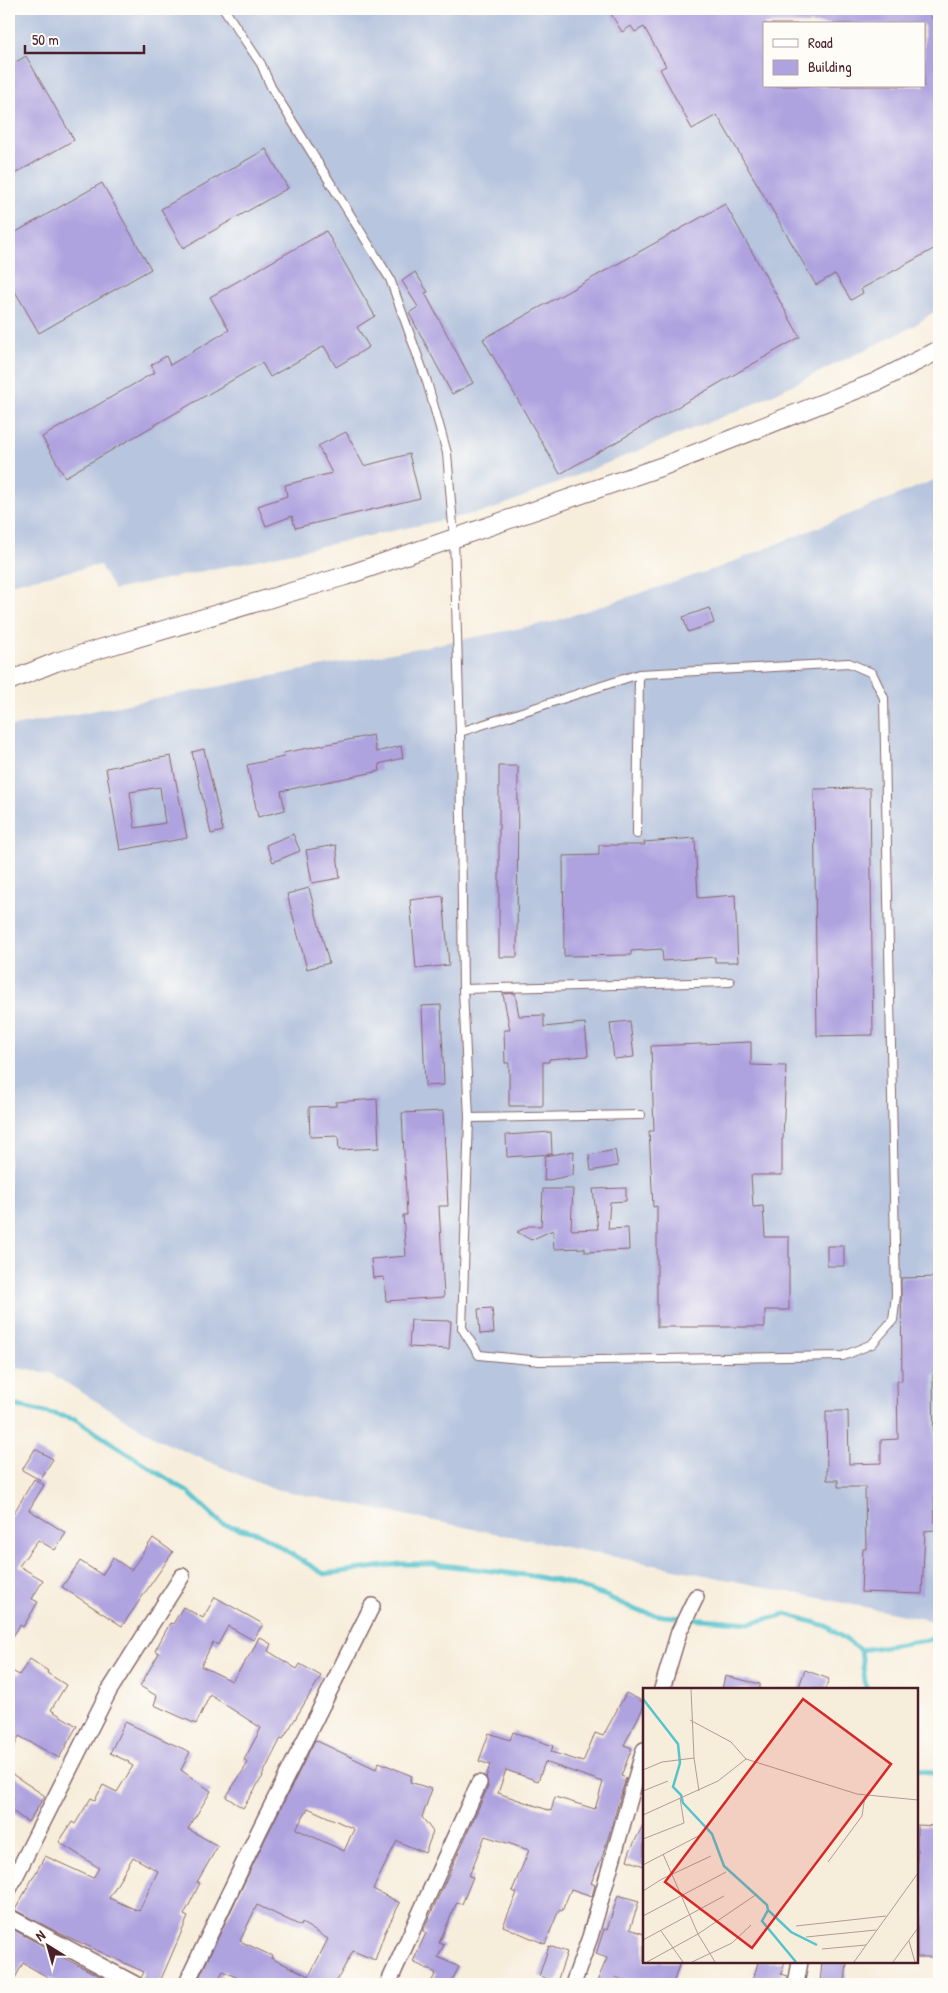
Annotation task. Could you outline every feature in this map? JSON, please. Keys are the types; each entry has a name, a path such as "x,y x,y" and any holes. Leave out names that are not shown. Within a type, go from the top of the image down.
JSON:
{"street":[{"path":"9,681 56,662 345,576 675,461 876,382 939,352"},
{"path":"9,1889 110,1691 182,1576"},
{"path":"662,1688 679,1632 696,1597"},
{"path":"186,1984 260,1829 372,1606"},
{"path":"573,1984 590,1936 643,1753"},
{"path":"388,1984 479,1783"},
{"path":"9,1917 135,1984"},
{"path":"796,1984 800,1963"}],"lane":[{"path":"224,9 261,64 271,87 390,280 427,382 447,453 454,538 460,732 462,989 470,1118 462,1328 479,1355 540,1361 843,1356 872,1344 893,1320 896,1285 884,698 872,673 849,662 639,674 460,732"},
{"path":"637,834 639,674"},
{"path":"462,989 730,982"},
{"path":"470,1118 641,1115"}],"shaded area":[{"path":"9,9 939,9 939,308 912,327 749,406 491,510 114,590 100,565 9,584"},
{"path":"939,478 939,1622 270,1488 161,1441 50,1373 9,1367 9,727 552,622 720,567"}],"building":[{"path":"608,9 927,9 939,31 939,246 861,289 863,293 851,300 835,274 816,285 717,115 692,129 660,69 666,66 644,27 635,32 631,26 622,32"},
{"path":"26,56 74,140 9,177 9,66"},
{"path":"266,149 288,188 183,248 161,209"},
{"path":"102,183 151,269 39,333 9,281 9,236"},
{"path":"725,204 800,337 560,474 483,339"},
{"path":"326,231 375,316 357,327 369,347 336,367 324,346 270,377 262,363 65,477 42,437 155,372 151,365 166,356 170,365 229,330 210,297"},
{"path":"415,272 428,292 425,293 473,383 452,394 409,313 418,307 402,281"},
{"path":"346,432 364,466 409,454 420,498 295,528 292,516 266,526 258,506 287,496 285,485 332,473 318,446"},
{"path":"709,608 714,623 688,632 683,617"},
{"path":"373,735 376,752 401,746 403,758 379,764 380,771 281,791 285,810 258,817 247,765 284,757 283,753"},
{"path":"204,749 223,831 211,834 192,752"},
{"path":"171,756 187,838 120,850 106,768","holes":["160,787 165,823 135,828 130,792"]},
{"path":"499,766 518,766 517,957 499,957"},
{"path":"870,788 873,1035 817,1036 814,789"},
{"path":"293,834 300,851 273,862 266,845"},
{"path":"695,838 698,898 735,895 738,962 715,962 715,957 663,961 662,949 631,951 631,955 564,956 563,856 599,855 599,845 645,845 644,842"},
{"path":"336,845 340,878 312,883 306,850"},
{"path":"309,888 329,963 307,969 287,894"},
{"path":"443,896 449,965 416,969 410,900"},
{"path":"515,993 519,1016 544,1015 544,1027 585,1023 588,1056 549,1059 549,1062 543,1062 543,1106 509,1106 509,1063 505,1063 504,1030 510,1030 503,994"},
{"path":"441,1005 444,1085 425,1086 422,1006"},
{"path":"630,1021 634,1057 614,1059 610,1023"},
{"path":"751,1042 751,1065 786,1066 782,1175 751,1175 753,1207 763,1206 765,1237 789,1237 789,1310 765,1310 765,1327 657,1327 657,1206 653,1207 649,1131 654,1131 651,1046"},
{"path":"377,1099 379,1148 339,1150 338,1136 310,1137 309,1107 336,1106 336,1102"},
{"path":"443,1111 448,1206 439,1206 444,1297 386,1301 384,1277 373,1278 371,1259 406,1256 403,1215 407,1215 402,1113"},
{"path":"551,1132 552,1154 507,1157 506,1135"},
{"path":"615,1150 618,1166 591,1171 589,1155"},
{"path":"574,1151 573,1175 544,1181 545,1156"},
{"path":"626,1188 626,1201 610,1202 608,1229 628,1228 629,1250 585,1252 585,1248 554,1249 553,1230 531,1240 517,1232 529,1226 541,1226 543,1189 573,1189 572,1230 598,1229 593,1189"},
{"path":"827,1246 844,1246 844,1266 827,1266"},
{"path":"938,1277 939,1375 933,1375 935,1530 925,1531 922,1594 861,1592 863,1549 866,1549 865,1487 838,1487 838,1480 827,1480 826,1411 848,1411 849,1464 881,1463 881,1440 898,1439 897,1381 902,1381 901,1278"},
{"path":"492,1308 494,1333 480,1334 478,1309"},
{"path":"411,1320 451,1321 449,1349 409,1347"},
{"path":"35,1449 53,1459 40,1480 22,1470"},
{"path":"34,1479 44,1485 29,1510 66,1533 55,1550 38,1540 19,1566 43,1580 32,1599 38,1602 23,1627 20,1625 9,1643 9,1521"},
{"path":"153,1538 173,1552 122,1626 62,1587 80,1561 102,1575 113,1558 131,1570"},
{"path":"215,1597 263,1624 253,1640 228,1626 218,1645 213,1642 201,1666 232,1681 253,1650 259,1637 271,1644 268,1651 297,1669 300,1664 321,1676 283,1739 281,1738 263,1776 243,1808 226,1797 248,1763 244,1760 261,1728 210,1695 196,1724 154,1705 157,1696 140,1686 159,1653 155,1651 170,1623 173,1624 183,1607 203,1618"},
{"path":"30,1659 66,1685 51,1710 77,1726 59,1758 19,1736 9,1759 9,1669 19,1675"},
{"path":"805,1670 829,1679 825,1688 798,1688"},
{"path":"725,1676 760,1684 760,1688 722,1688"},
{"path":"626,1693 643,1702 643,1708 624,1745 632,1748 621,1776 626,1778 603,1855 591,1883 595,1885 592,1896 571,1889 562,1911 559,1910 545,1944 503,1926 517,1893 512,1891 529,1850 485,1836 469,1876 473,1877 462,1904 457,1902 439,1943 444,1945 438,1957 459,1967 450,1984 430,1984 436,1973 413,1962 426,1933 423,1931 488,1787 486,1777 490,1765 479,1761 489,1733 510,1740 513,1732 553,1746 551,1752 583,1762 595,1733 603,1736","holes":["545,1762 603,1782 595,1809 555,1797 551,1811 498,1793 506,1770 538,1781"]},
{"path":"125,1722 190,1752 181,1770 211,1791 188,1829 218,1846 197,1882 200,1883 184,1915 188,1917 159,1984 144,1984 141,1978 144,1972 53,1930 15,1910 45,1856 93,1878 99,1868 59,1842 72,1822 75,1824 91,1798 95,1800 103,1785 117,1792 133,1766 129,1762 110,1753","holes":["133,1857 158,1871 139,1911 109,1898"]},
{"path":"315,1740 376,1769 379,1762 412,1776 410,1782 432,1789 422,1817 433,1832 425,1853 397,1841 373,1889 400,1903 385,1932 375,1960 353,1951 335,1984 250,1984 223,1971 216,1984 196,1984","holes":["308,1808 354,1829 344,1851 296,1829","257,1905 301,1926 302,1923 328,1939 309,1976 240,1941"]},
{"path":"9,1772 45,1796 28,1822 9,1809 14,1798 9,1795"},
{"path":"643,1825 643,1866 627,1860"},
{"path":"918,1825 939,1826 939,1957 918,1957"},
{"path":"618,1895 639,1901 630,1929 643,1934 643,1963 680,1963 673,1984 632,1984 616,1977 613,1984 596,1984 607,1958 596,1954 604,1929 607,1930"},
{"path":"9,1927 44,1948 115,1984 60,1984 23,1963 12,1984 9,1984"},
{"path":"549,1946 567,1952 557,1982 539,1976"},
{"path":"758,1963 785,1963 781,1974 788,1976 787,1984 752,1984"},
{"path":"822,1963 847,1963 845,1984 820,1984"}],"waterway":[{"path":"9,1404 75,1419 189,1493 222,1524 258,1533 324,1574 400,1564 434,1564 533,1576 568,1583 606,1596 638,1611 664,1616 751,1623 786,1614 826,1626 861,1650 866,1688"},
{"path":"861,1650 934,1639 939,1640"},
{"path":"918,1769 939,1775"}]}
